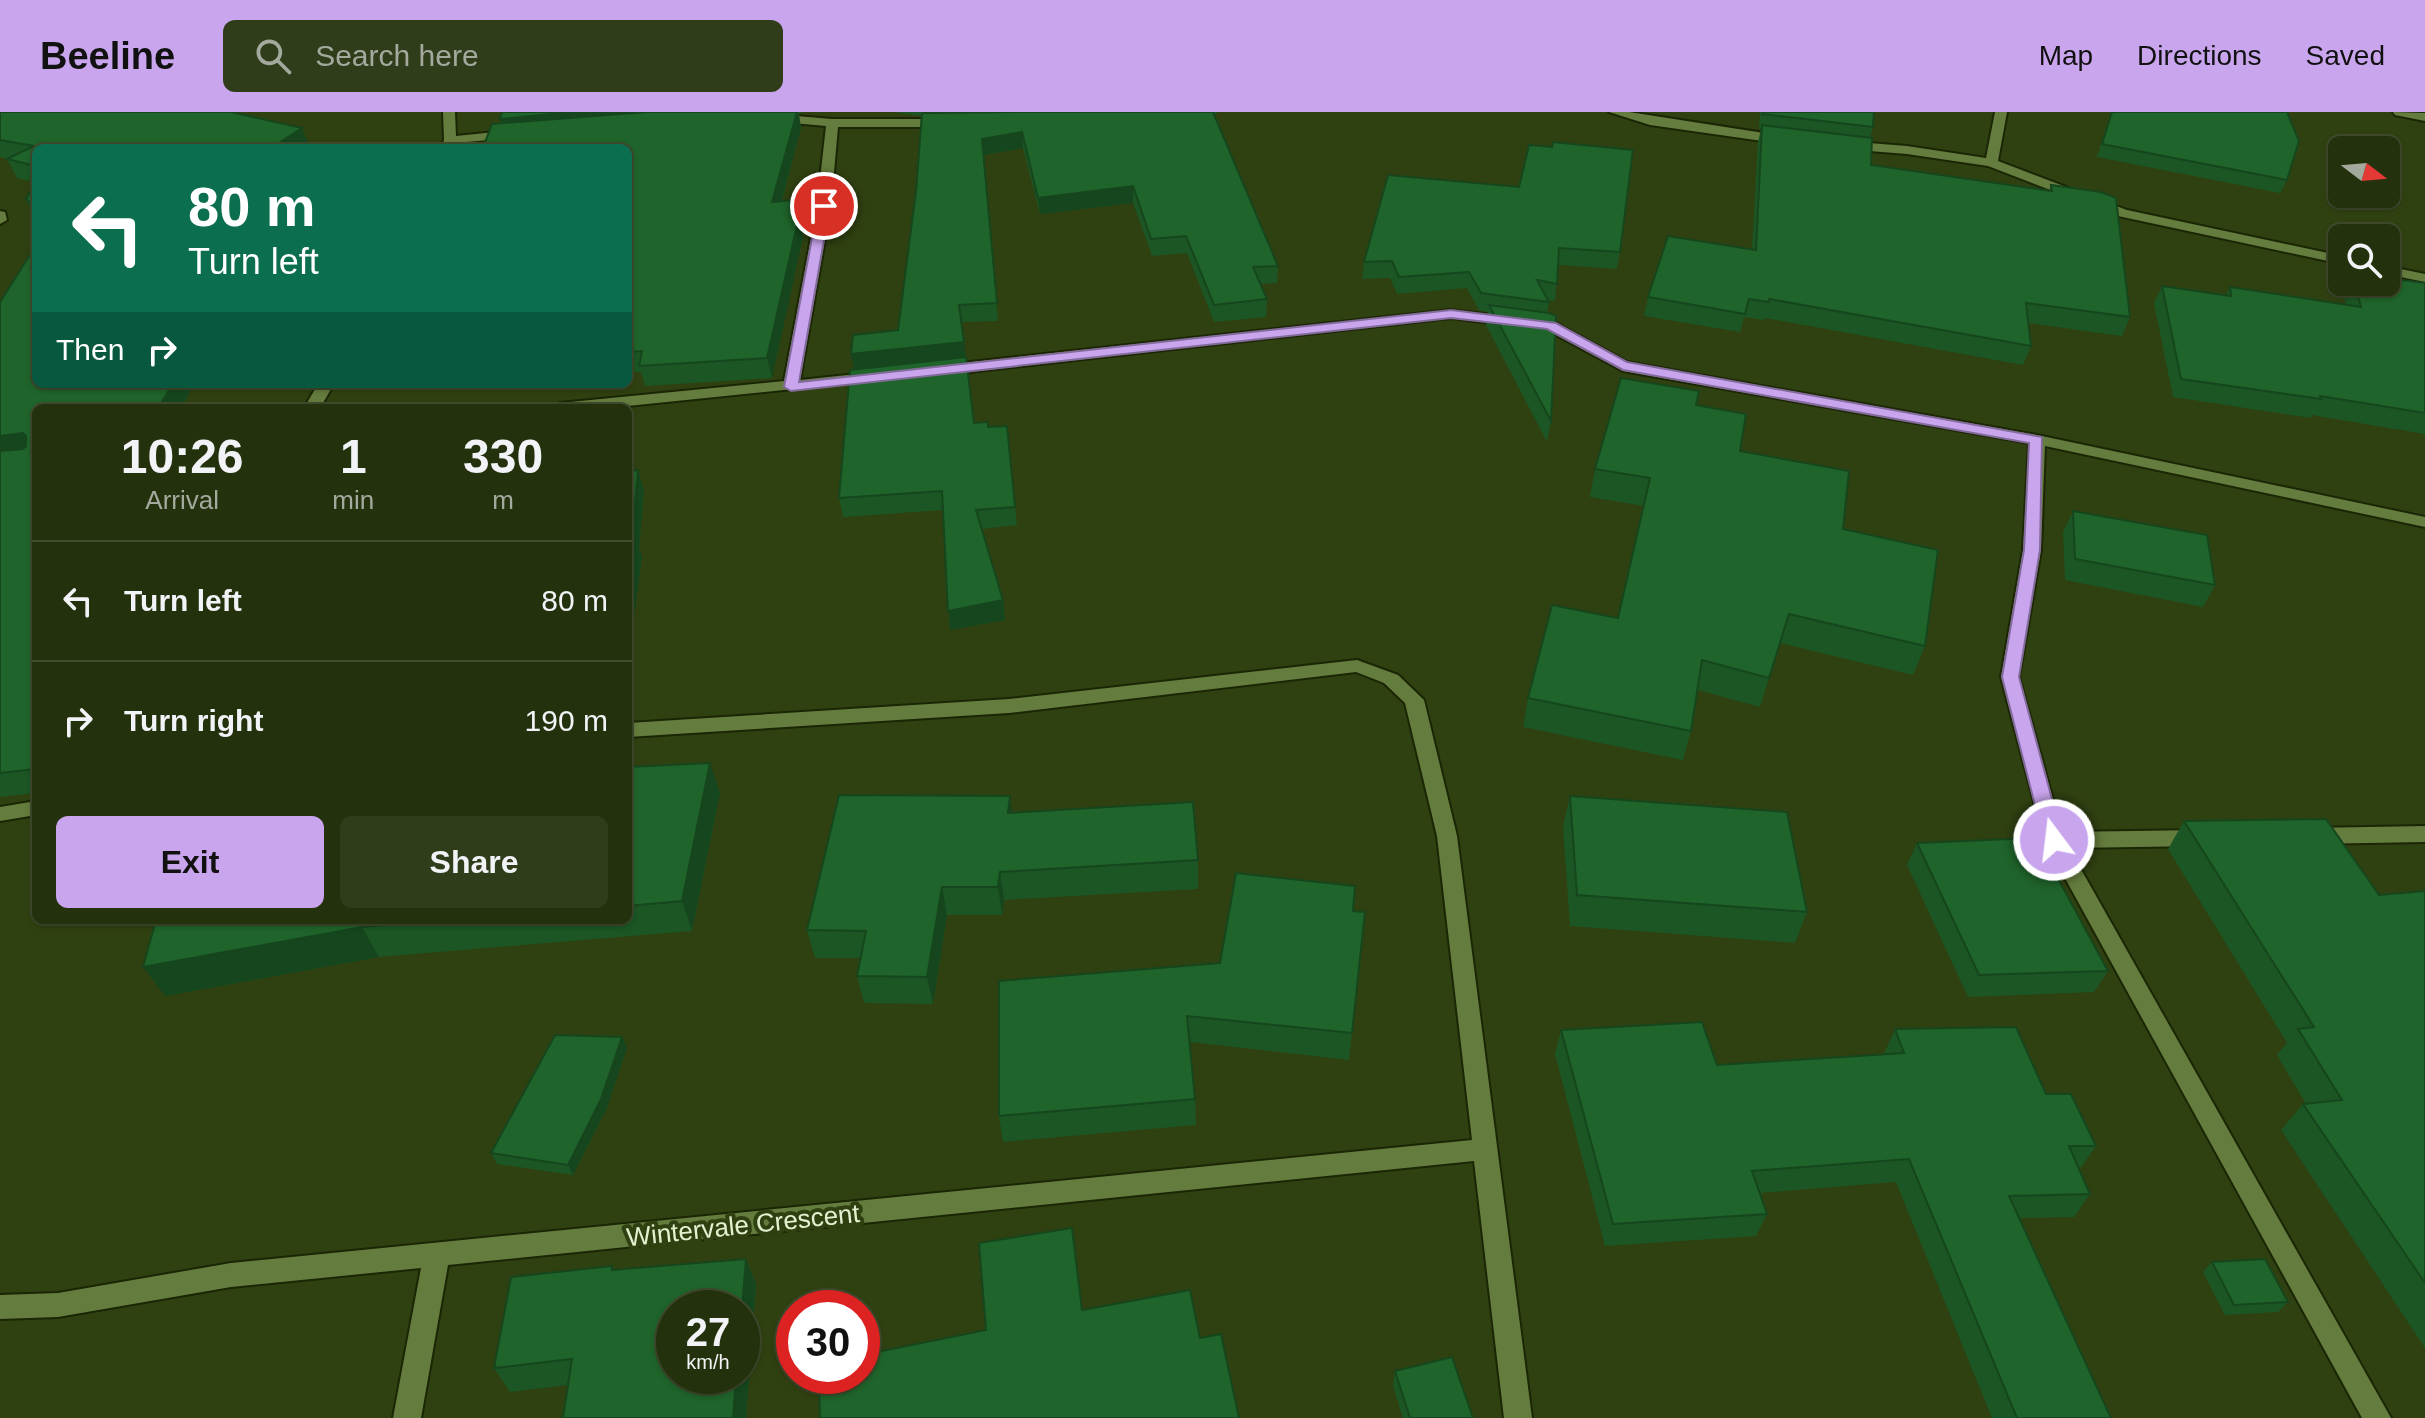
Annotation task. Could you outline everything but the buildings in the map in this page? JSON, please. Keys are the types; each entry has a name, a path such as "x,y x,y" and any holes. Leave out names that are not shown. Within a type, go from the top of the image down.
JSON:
{"street":[{"path":"449,112 448,144 527,133"},
{"path":"1615,112 1650,121 1805,142"},
{"path":"1991,163 2001,112"},
{"path":"2399,112 2425,117"},
{"path":"764,118 832,123 967,123"},
{"path":"791,387 824,206 832,123"},
{"path":"1834,144 1907,150 1991,163 2123,213 2328,257"},
{"path":"2400,273 2425,278"},
{"path":"933,371 1451,314 1551,326 1623,366 2037,440 2425,522"},
{"path":"604,404 885,376"},
{"path":"2037,440 2032,550 2010,677 2054,840 2377,1418"},
{"path":"632,730 1009,706 1357,666 1391,679 1414,700 1447,836 1518,1418"},
{"path":"0,814 32,809"},
{"path":"2286,837 2425,834"},
{"path":"2054,840 2224,838"},
{"name":"Wintervale Crescent","path":"0,1307 58,1305 231,1275 436,1257 1486,1149"},
{"path":"407,1418 436,1257"}],"route":[{"path":"824,206 791,387 1451,314 1551,326 1623,366 2037,440 2032,550 2010,677 2054,840"}]}
